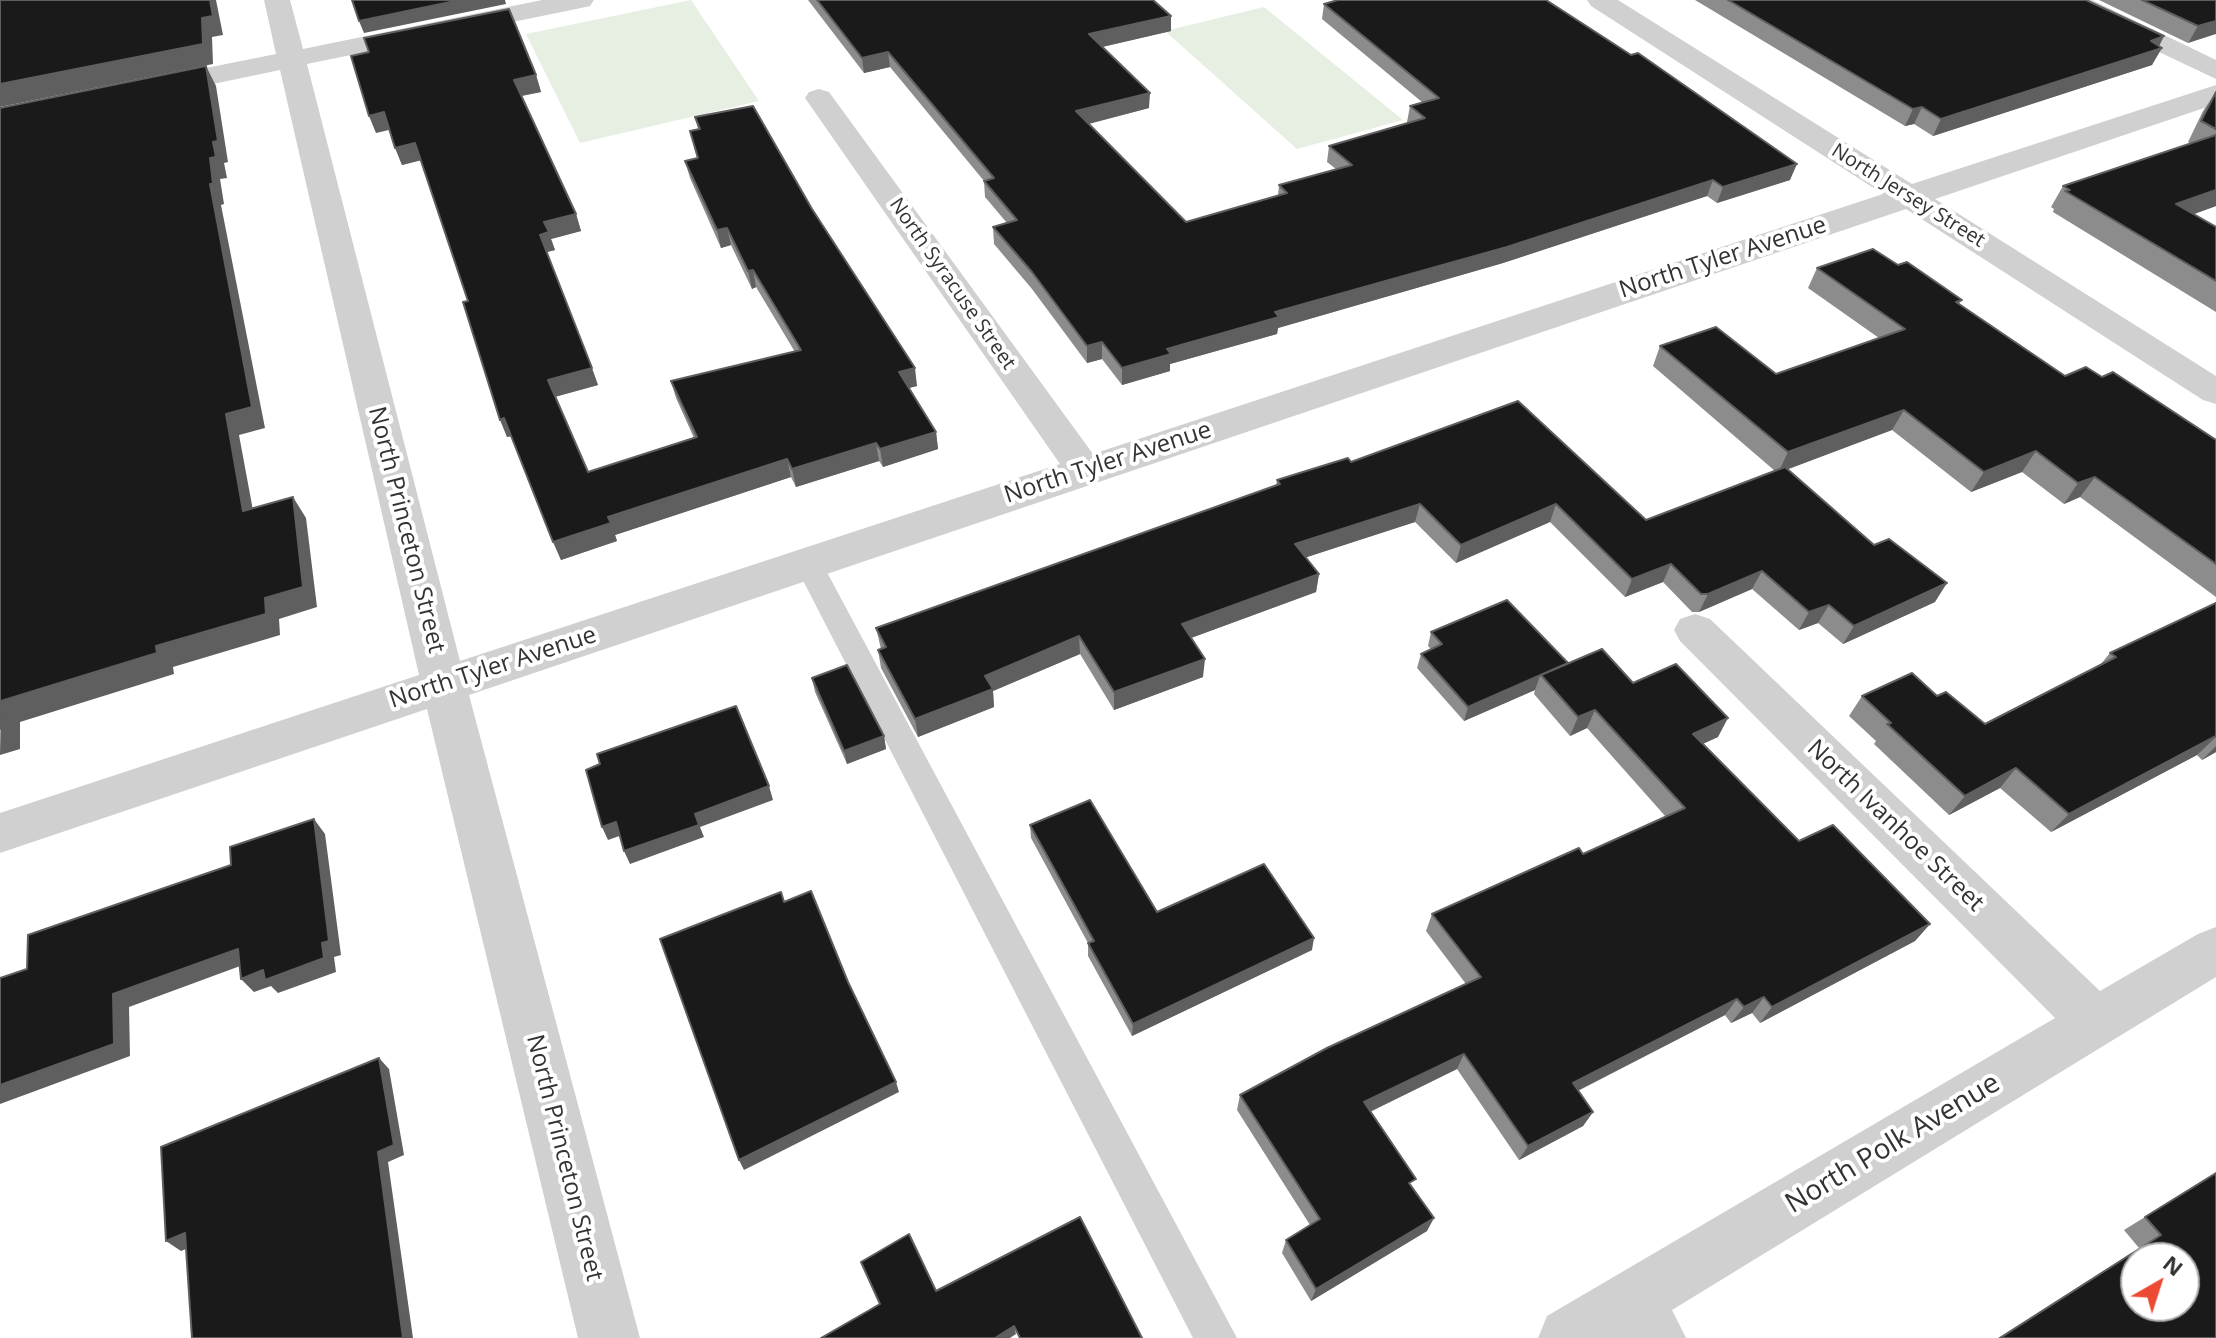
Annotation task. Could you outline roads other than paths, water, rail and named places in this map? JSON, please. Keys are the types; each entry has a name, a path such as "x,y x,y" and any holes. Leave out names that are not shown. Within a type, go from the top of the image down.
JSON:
{"street":[{"name":"North Princeton Street","path":"277,0 444,684 609,1338"},
{"path":"121,94 581,0"},
{"name":"North Jersey Street","path":"1600,0 2216,392"},
{"path":"2071,0 2216,71"},
{"name":"North Tyler Avenue","path":"0,833 2216,94"},
{"name":"North Syracuse Street","path":"819,98 1085,471"},
{"name":"North Ivanhoe Street","path":"1695,630 2096,1023"},
{"name":"North Polk Avenue","path":"1569,1338 1642,1320 2096,1023 2208,968"}],"lane":[{"path":"808,563 1216,1338"}]}
